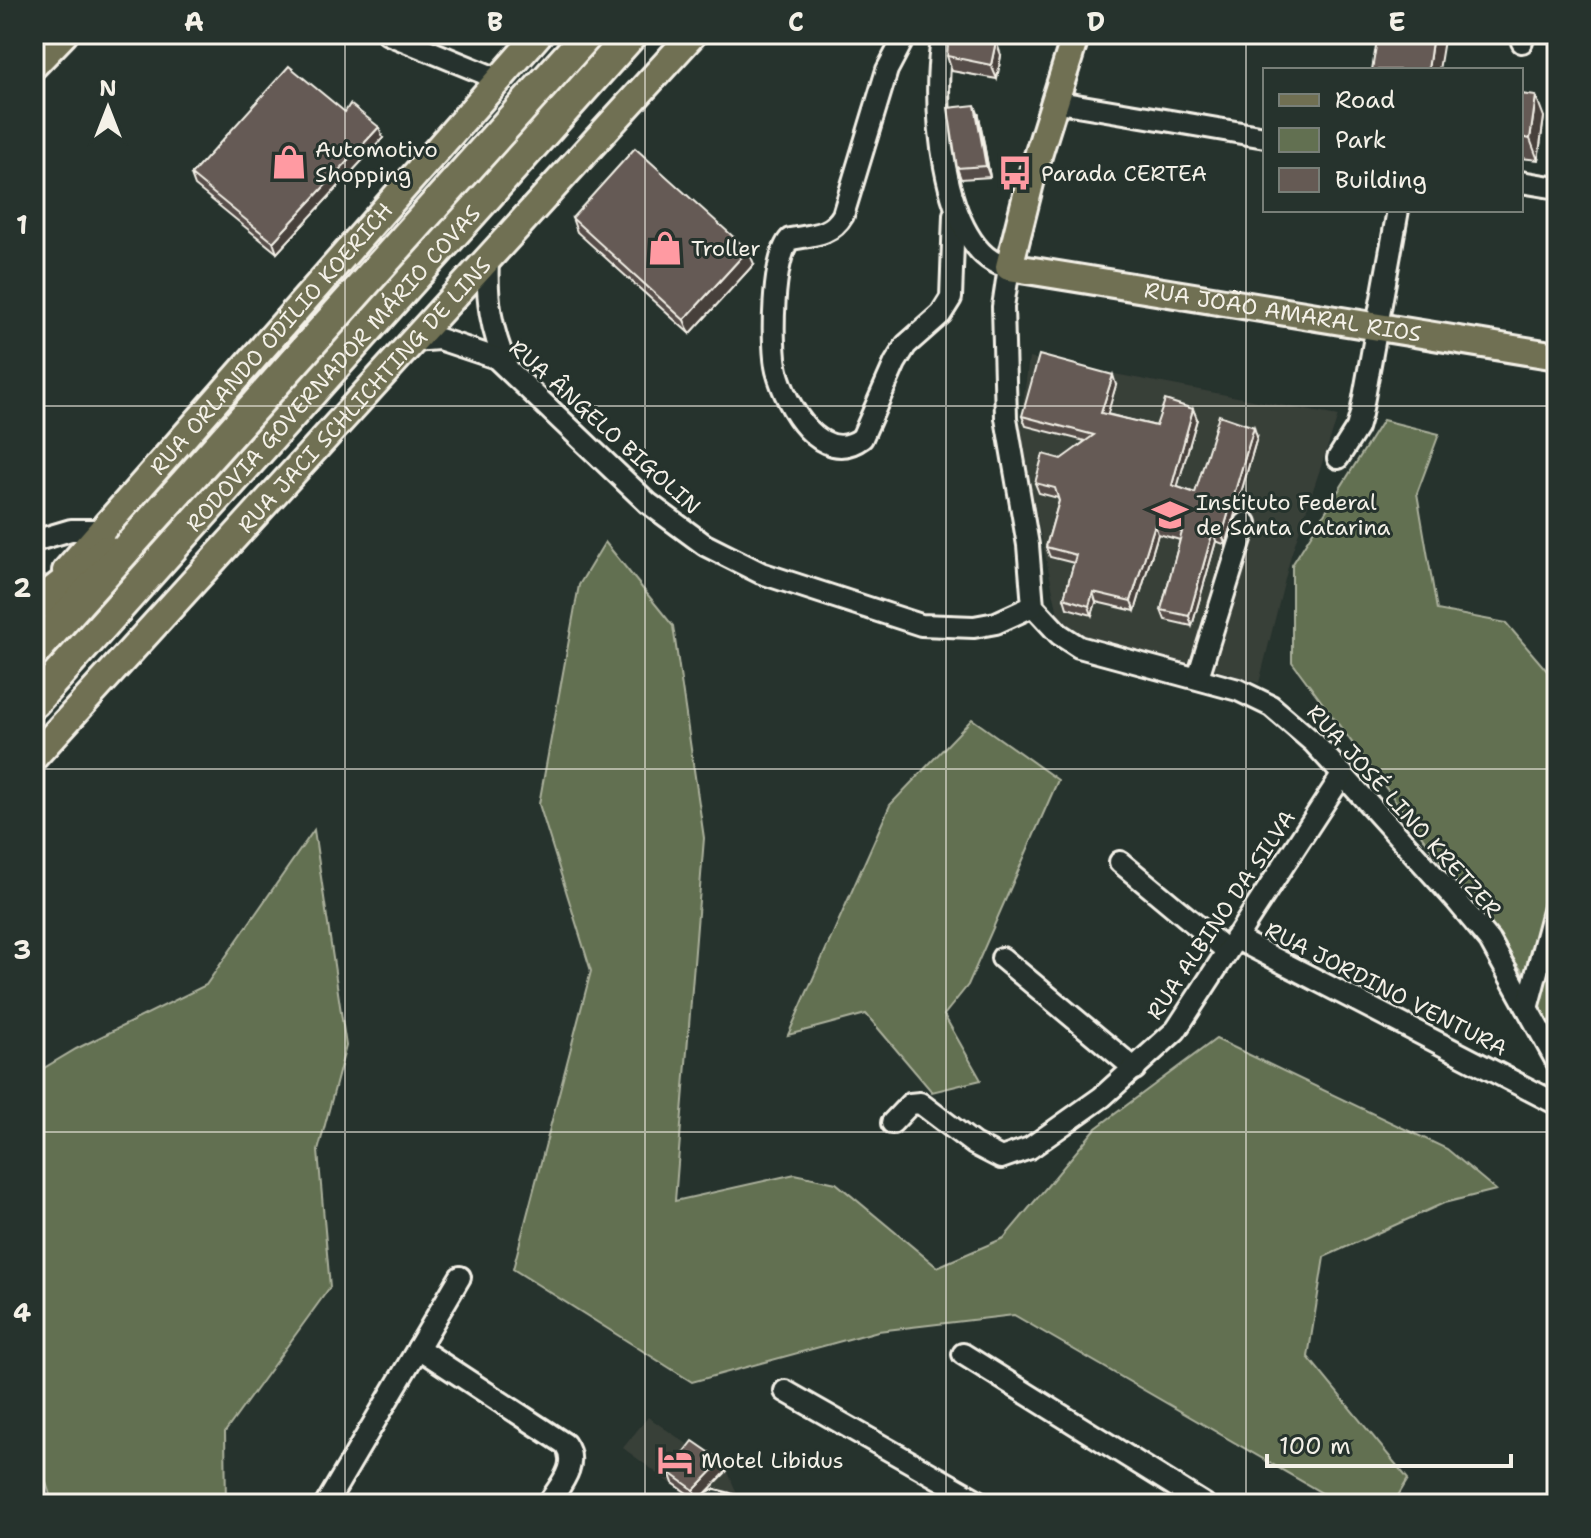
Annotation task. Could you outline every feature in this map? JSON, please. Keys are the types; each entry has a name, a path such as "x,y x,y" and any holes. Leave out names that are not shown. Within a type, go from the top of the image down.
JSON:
{"highway":[{"name":"RODOVIA GOVERNADOR MÁRIO COVAS","path":"34,652 588,34"},
{"name":"RODOVIA GOVERNADOR MÁRIO COVAS","path":"34,702 632,34"},
{"path":"34,607 168,503"}],"main road":[{"path":"34,65 64,34"},
{"name":"RUA ORLANDO ODÍLIO KOERICH","path":"34,607 316,291 539,34"},
{"name":"RUA JACI SCHLICHTING DE LINS","path":"34,757 693,34"},
{"path":"1009,267 1053,101 1076,34"},
{"name":"RUA JOÃO AMARAL RIOS","path":"1009,267 1557,356"}],"street":[{"path":"388,34 498,79"},
{"path":"906,34 887,70 843,215 827,232 790,239 781,256 773,346 777,373 786,395 815,438 833,448 848,448 862,438 895,363 906,345 941,314 954,283 954,211 940,127 944,34"},
{"path":"1053,101 1263,137"},
{"path":"1523,182 1557,188"},
{"path":"954,211 985,257 1009,267 1003,307 1006,418 1028,545 1033,606"},
{"path":"1338,458 1357,428 1379,327 1398,212"},
{"path":"488,259 488,307 494,336 509,370"},
{"name":"RUA ÂNGELO BIGOLIN","path":"413,341 439,339 496,358 648,503 705,545 748,567 921,625 974,627 996,623 1033,606"},
{"path":"1198,677 1246,523"},
{"path":"34,541 71,530 102,530"},
{"name":"RUA JOSÉ LINO KRETZER","path":"1033,606 1059,634 1079,647 1198,677 1250,694 1271,706 1343,774 1490,941 1557,1062"},
{"name":"RUA ALBINO DA SILVA","path":"892,1123 910,1104 920,1103 974,1144 1001,1158 1015,1156 1102,1097 1176,1030 1343,774"},
{"name":"RUA JORDINO VENTURA","path":"1120,862 1231,944 1557,1104"},
{"path":"1528,1005 1557,896"},
{"path":"1002,958 1135,1069"},
{"path":"329,1503 460,1277"},
{"path":"418,1348 565,1444 570,1451 570,1468 548,1504"},
{"path":"963,1354 1204,1504"},
{"path":"785,1391 984,1504"},
{"path":"710,1504 714,1501 726,1504"}],"shaded area":[{"name":"Instituto Federal de Santa Catarina","path":"1029,358 1338,416 1291,555 1259,683 1214,669 1215,663 1201,659 1195,667 1184,668 1075,634 1060,623 1019,435"},
{"name":"Motel Libidus","path":"648,1417 728,1472 741,1504 699,1504 623,1448"}],"green space":[{"path":"1383,420 1439,434 1417,493 1437,610 1506,623 1548,672 1557,770 1557,1040 1523,972 1292,662 1292,565"},
{"path":"605,542 673,626 704,838 675,1201 795,1174 836,1183 937,1267 1004,1238 1096,1128 1216,1039 1447,1149 1496,1190 1444,1203 1324,1257 1308,1357 1408,1479 1393,1504 1341,1504 1014,1315 878,1331 692,1382 513,1269 591,971 539,804 579,585"},
{"path":"972,719 1058,780 968,985 944,1015 981,1080 932,1092 866,1014 788,1035 890,805"},
{"path":"314,830 346,1046 318,1151 330,1287 225,1432 226,1504 53,1504 34,1446 34,1074 76,1049 206,985"}],"building":[{"path":"949,34 996,41 991,65 947,56"},
{"path":"1378,34 1433,34 1428,68 1372,68"},
{"name":"Automotivo Shopping","path":"289,66 345,112 350,104 379,127 273,242 191,175"},
{"path":"1523,94 1536,96 1530,139 1523,137"},
{"path":"975,105 986,166 957,168 948,108"},
{"name":"Troller","path":"635,148 748,250 684,320 572,218"},
{"path":"1039,355 1113,375 1101,413 1156,426 1165,400 1193,409 1172,485 1195,493 1219,415 1254,427 1222,535 1213,531 1189,616 1161,610 1182,532 1155,524 1131,601 1093,592 1089,606 1064,598 1076,555 1046,547 1059,501 1055,488 1035,483 1043,454 1061,459 1094,435 1022,416"},
{"path":"693,1441 722,1461 694,1490 669,1472"}],"place":[{"name":"Automotivo Shopping","path":"289,162"},
{"name":"Parada CERTEA","path":"1015,173"},
{"name":"Troller","path":"665,248"},
{"name":"Instituto Federal de Santa Catarina","path":"1170,515"},
{"name":"Motel Libidus","path":"675,1460"}]}
